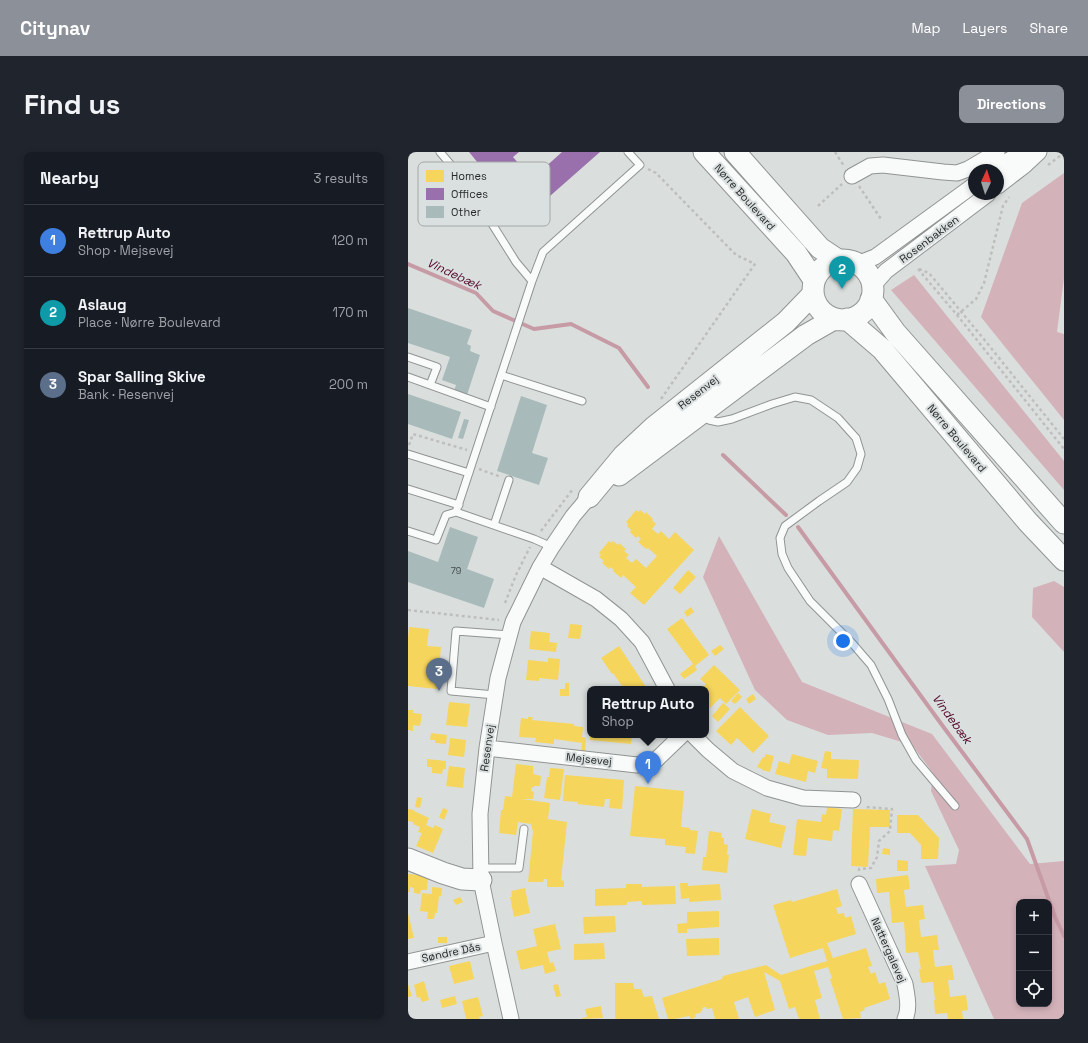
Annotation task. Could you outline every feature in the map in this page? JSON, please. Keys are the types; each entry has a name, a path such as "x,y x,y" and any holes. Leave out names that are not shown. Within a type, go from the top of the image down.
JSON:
{"street":[{"name":"Nørre Boulevard","path":"704,152 796,253 813,287"},
{"name":"Nørre Boulevard","path":"735,152 820,248 847,262"},
{"path":"852,176 870,166 883,165 957,173 968,169 997,152"},
{"path":"1003,164 1024,152"},
{"path":"1004,190 1024,166 1039,152"},
{"name":"Rosenbakken","path":"847,262 875,257 968,189"},
{"name":"Rosenbakken","path":"872,293 886,271 980,200"},
{"path":"847,262 863,268 868,274 871,280 872,293 868,307 862,313 855,317 841,319 826,315 820,309 815,302 813,287 818,273 823,267 830,263 847,262"},
{"name":"Resenvej","path":"511,1019 494,943 481,874 480,814 486,748 495,695 513,622 540,567 552,547 573,516 623,456 654,427 786,322 813,287"},
{"name":"Nørre Boulevard","path":"872,293 895,332 1064,523"},
{"name":"Nørre Boulevard","path":"841,319 882,349 1028,522 1064,560"},
{"name":"Resenvej","path":"589,497 806,335 841,319"},
{"path":"540,567 596,599 621,618 642,642 665,686"},
{"name":"Mejsevej","path":"486,748 638,765 656,760 679,738"},
{"path":"696,738 733,771 767,788 803,798 853,800"},
{"path":"408,859 462,879 481,874"},
{"name":"Nattergalevej","path":"859,884 905,984 908,1001 905,1019"},
{"name":"Søndre Dås","path":"408,962 494,943"}],"lane":[{"path":"440,152 448,162"},
{"path":"456,512 532,281 543,252 640,166 628,152"},
{"path":"493,226 516,262 532,281"},
{"path":"408,357 437,367 430,385"},
{"path":"501,375 582,400"},
{"path":"408,377 491,407"},
{"path":"702,412 709,420 718,422 732,419 772,404 795,398 811,400 838,418 856,438 861,454 857,468 847,482 785,526 780,538 782,554 788,568 810,600 852,643 871,665 888,699 902,735 916,760 955,806"},
{"path":"408,454 470,470"},
{"path":"494,526 509,480"},
{"path":"408,489 459,505"},
{"path":"408,531 436,540 446,515 456,512 534,539 552,547"},
{"path":"495,695 451,691 456,631 510,635"},
{"path":"481,874 519,868 524,829"}],"path":[{"path":"1046,166 1064,153"},
{"path":"640,166 656,172 736,255 754,264"},
{"path":"818,206 852,176 881,219"},
{"path":"957,315 976,299 984,283 1003,200"},
{"path":"1064,439 929,273 918,269 957,315 1064,449"},
{"path":"408,448 413,434 476,452"},
{"path":"470,470 509,480"},
{"path":"408,610 498,620"},
{"path":"853,800 853,806 892,809 890,831 879,841 877,857 871,868 859,869 859,884"}],"shaded area":[{"path":"1064,173 1064,278 1057,332 1064,334 1064,420 981,317 1022,203"},
{"path":"914,275 1064,461 1064,490 891,290"},
{"path":"719,536 802,682 932,734 1030,864 1064,861 1064,1019 994,1019 925,866 956,864 959,850 931,791 933,773 912,745 872,733 828,735 787,720 755,690 703,577"},
{"path":"1054,581 1064,587 1064,652 1032,617 1033,588"}],"building: Homes":[{"path":"636,510 638,512 640,510 645,514 646,512 653,519 652,520 656,524 652,529 658,534 661,531 669,539 675,532 694,550 644,605 630,593 636,587 623,575 621,578 610,567 609,569 602,563 604,561 599,557 601,555 599,553 609,541 611,543 613,541 618,545 619,543 626,549 624,551 629,555 626,558 632,563 636,559 646,568 657,556 638,542 641,539 638,536 636,538 627,526 628,524 626,522"},
{"path":"688,570 696,577 680,594 673,588"},
{"path":"691,607 694,612 687,617 684,612"},
{"path":"682,618 709,655 695,666 697,670 684,679 680,674 693,664 667,629"},
{"path":"570,624 582,625 580,639 568,638"},
{"path":"409,627 429,629 427,646 441,647 439,670 444,670 443,678 438,677 437,689 408,686"},
{"path":"531,631 550,633 549,642 557,643 556,652 529,649"},
{"path":"720,645 724,649 715,656 711,651"},
{"path":"619,646 645,686 622,686 601,658"},
{"path":"548,658 560,659 558,680 539,678 539,681 526,680 528,660 548,662"},
{"path":"714,665 740,690 726,704 720,698 710,708 709,686 704,686 706,684 700,679"},
{"path":"565,683 569,683 569,696 560,696 560,689 565,689"},
{"path":"738,693 742,697 735,704 731,701"},
{"path":"753,694 756,699 749,704 746,699"},
{"path":"449,702 470,704 467,727 446,725"},
{"path":"723,703 730,709 718,722 712,716"},
{"path":"740,707 769,736 753,753 737,738 731,745 716,731"},
{"path":"408,710 413,710 413,713 422,714 420,726 413,725 413,731 408,730"},
{"path":"528,717 533,717 532,720 574,724 574,726 583,727 582,737 586,738 585,752 581,751 582,743 554,739 554,744 535,742 536,738 519,737 521,718 528,719"},
{"path":"431,733 447,735 446,744 435,743 435,740 430,740"},
{"path":"450,738 466,740 464,757 448,755"},
{"path":"590,738 632,738 631,744 590,740"},
{"path":"825,751 831,752 831,759 859,760 858,779 827,778 827,769 821,768"},
{"path":"765,754 774,756 770,772 757,767 763,757 765,757"},
{"path":"792,754 818,761 815,773 808,771 806,782 775,774 779,761 789,764"},
{"path":"427,759 446,761 446,769 443,769 442,774 432,773 432,767 427,767"},
{"path":"516,764 533,766 533,774 541,776 540,786 534,786 534,788 532,787 531,791 534,792 533,799 522,799 550,803 548,819 567,822 561,880 564,881 564,887 547,887 547,879 544,879 543,882 528,882 533,832 531,824 518,822 516,835 499,833 501,810 503,810 505,796 512,797"},
{"path":"449,766 465,768 463,788 446,786"},
{"path":"550,768 564,769 560,800 544,798"},
{"path":"565,775 624,780 622,809 609,808 610,799 605,799 604,807 563,801"},
{"path":"635,786 684,791 681,827 698,831 695,854 685,853 686,847 665,845 665,839 630,836"},
{"path":"417,797 422,798 420,808 415,807"},
{"path":"827,807 842,809 839,831 833,830 832,841 808,838 806,856 793,855 797,819 821,822 822,814 826,815"},
{"path":"443,808 448,810 444,820 439,817"},
{"path":"408,809 414,810 429,818 426,825 433,828 435,825 443,829 433,853 416,846 422,833 418,832 420,827 413,824 413,822 408,821"},
{"path":"752,809 771,814 769,822 786,826 781,848 745,839"},
{"path":"853,809 890,810 890,827 870,827 868,867 851,866"},
{"path":"897,815 918,815 939,838 938,859 921,859 921,845 910,833 897,833"},
{"path":"709,831 722,833 721,837 724,838 724,844 728,845 727,855 729,855 727,873 702,870 703,857 706,857"},
{"path":"883,848 890,849 890,855 882,854"},
{"path":"897,860 908,861 908,871 897,871"},
{"path":"408,874 428,878 427,890 421,890 420,894 414,893 414,888 410,887 410,892 408,892"},
{"path":"908,875 910,889 904,890 906,907 923,905 925,919 919,920 921,937 937,935 939,950 933,950 935,967 952,965 954,980 948,980 950,997 966,995 968,1010 962,1011 963,1019 948,1019 947,1013 935,1014 933,982 921,983 919,969 921,969 918,952 906,953 904,922 892,923 889,892 877,893 876,879"},
{"path":"680,883 688,883 688,886 720,884 721,900 689,902 689,898 681,899"},
{"path":"626,884 642,884 642,887 675,886 676,904 642,905 642,901 627,902 627,905 595,906 595,889 626,888"},
{"path":"432,887 442,888 441,896 439,896 437,913 435,913 434,919 427,919 428,912 420,911 422,893 432,894"},
{"path":"525,888 530,913 514,917 510,897 512,897 511,891"},
{"path":"837,889 842,906 836,908 838,914 844,913 845,918 851,916 856,934 827,943 833,958 866,948 872,966 868,967 871,974 875,972 879,984 885,982 890,999 864,1008 865,1010 860,1012 861,1018 843,1019 830,979 832,978 828,967 814,971 822,998 815,1000 820,1019 799,1019 795,1007 789,1009 780,981 764,972 775,1010 755,1017 748,997 734,1002 739,1019 715,1019 712,1008 707,1009 706,1007 702,1008 703,1009 700,1013 695,1014 696,1017 691,1019 689,1016 668,1019 662,998 722,979 723,976 766,965 781,975 827,961 823,948 790,958 773,905 791,900 792,902"},
{"path":"460,897 463,902 456,905 453,900"},
{"path":"719,911 719,927 687,929 687,933 678,933 677,924 687,923 687,912"},
{"path":"408,913 414,938 408,939"},
{"path":"615,916 616,932 584,934 583,917"},
{"path":"555,924 561,949 547,952 550,963 553,962 556,971 545,974 543,965 521,970 516,951 537,946 533,929"},
{"path":"438,937 447,937 447,943 438,943"},
{"path":"719,938 719,955 687,956 686,939"},
{"path":"604,943 605,959 574,960 574,944"},
{"path":"470,961 474,979 454,984 449,966"},
{"path":"424,981 429,1000 422,1002 420,997 417,998 414,985"},
{"path":"615,983 633,983 634,989 641,989 644,997 652,996 659,1019 615,1019"},
{"path":"408,984 412,996 408,997"},
{"path":"558,984 561,996 556,997 553,985"},
{"path":"455,996 457,1004 442,1008 440,1000"},
{"path":"478,997 483,1016 479,1017 480,1019 466,1019 462,1001"},
{"path":"601,1006 603,1018 582,1019 587,1017 585,1009"}],"building: Offices":[{"path":"469,152 519,152 513,157 517,162 477,162"},
{"path":"562,152 600,152 550,196 550,163"}],"building: Other":[{"path":"408,308 472,330 467,344 471,346 470,351 480,355 467,395 454,391 456,385 442,380 450,357 408,343"},
{"path":"408,394 461,412 452,439 408,424"},
{"path":"521,396 547,405 532,453 548,458 539,485 497,471"},
{"path":"464,419 469,420 463,439 458,438"},
{"path":"450,527 478,537 467,569 494,579 484,608 408,582 408,551 438,562"}],"waterway":[{"name":"Vindebæk","path":"408,264 476,293 493,311 534,329 571,324 619,348 648,387"},
{"name":"Vindebæk","path":"723,455 786,515"},
{"name":"Vindebæk","path":"798,527 1027,839 1055,917 1064,936"}],"place":[{"name":"Aslaug","path":"842,289"},
{"name":"Spar Salling Skive","path":"439,691"},
{"name":"Rettrup Auto","path":"648,784"}]}
